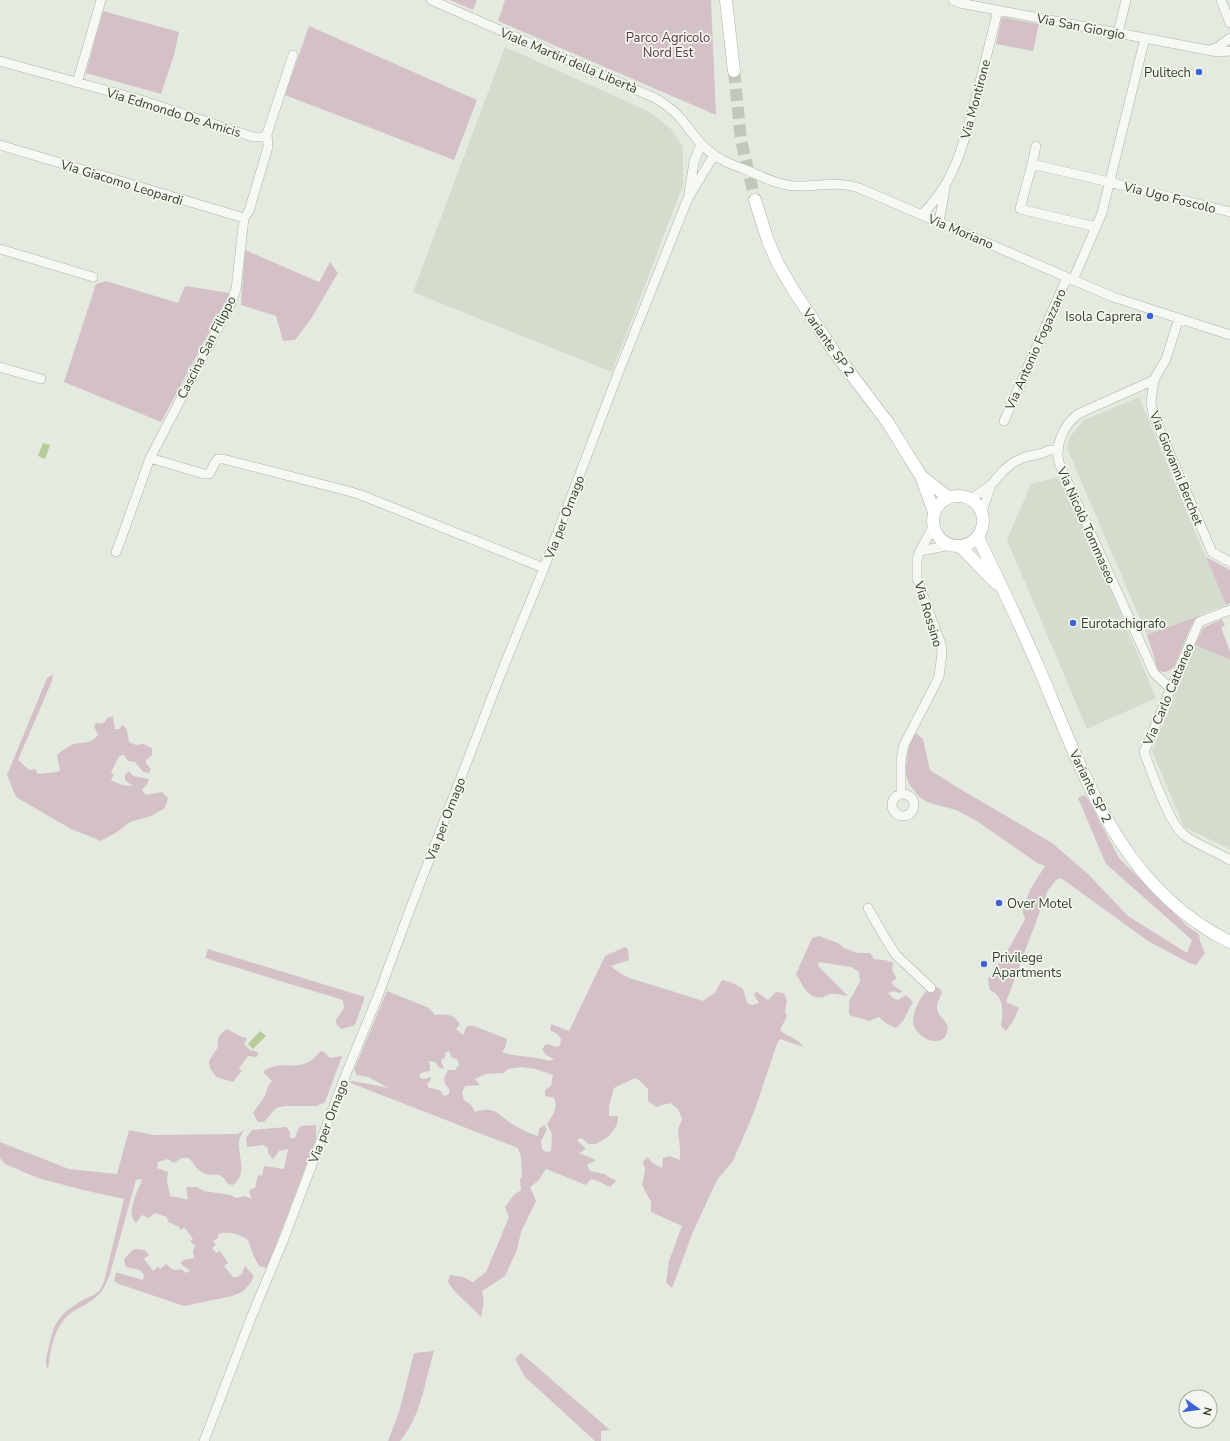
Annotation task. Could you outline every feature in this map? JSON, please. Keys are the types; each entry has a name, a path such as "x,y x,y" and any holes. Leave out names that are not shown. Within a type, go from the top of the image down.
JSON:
{"main road":[{"path":"726,0 734,71"},
{"name":"Variante SP 2","path":"755,200 761,222 772,250 794,291 834,350 888,423 921,476 934,512 932,520 933,527 938,537 946,543 955,546 1004,591"},
{"name":"Variante SP 2","path":"921,476 948,497"},
{"path":"934,512 937,506 948,497 960,495 971,499 976,503 982,512 983,525 978,536 973,541 955,546"},
{"name":"Variante SP 2","path":"978,536 1020,624 1076,756 1108,823 1146,877 1178,907 1206,928 1225,939"}],"street":[{"path":"77,83 101,0"},
{"name":"Viale Martiri della Libertà","path":"431,0 655,98 676,113 698,140"},
{"name":"Via San Giorgio","path":"954,0 960,3 1214,51 1230,56"},
{"path":"1118,33 1126,0"},
{"path":"1221,0 1230,23"},
{"name":"Via Montirone","path":"946,185 964,143 998,10"},
{"name":"Via Ugo Foscolo","path":"1070,279 1102,213 1145,38"},
{"path":"1214,51 1230,38"},
{"name":"Via San Giorgio","path":"1214,51 1230,50"},
{"path":"266,134 292,55"},
{"name":"Via Edmondo De Amicis","path":"0,61 141,100 253,137 263,137 266,134"},
{"name":"Cascina San Filippo","path":"116,552 122,539 150,458 232,301 236,289 244,218 249,211 268,148 266,134"},
{"name":"Via Moriano","path":"698,140 715,156 772,181 790,185 832,183 855,187 1113,297 1230,335"},
{"name":"Via per Ornago","path":"688,198 698,140"},
{"name":"Via Giacomo Leopardi","path":"0,145 244,218"},
{"path":"1036,146 1020,209 1096,227"},
{"name":"Via per Ornago","path":"204,1441 251,1318 285,1236 346,1074 378,996 409,912 502,671 544,568 616,379 688,198 711,160 715,156"},
{"name":"Via Ugo Foscolo","path":"1032,164 1230,212"},
{"path":"921,214 932,204 946,185"},
{"path":"939,222 946,185"},
{"path":"0,250 93,277"},
{"name":"Via Antonio Fogazzaro","path":"1004,421 1065,282 1070,279"},
{"path":"1154,380 1177,317"},
{"path":"0,367 41,379"},
{"name":"Via Nicolò Tommaseo","path":"1154,380 1078,414 1069,422 1065,429 1057,451 1058,463 1154,673 1170,688"},
{"name":"Via Giovanni Berchet","path":"1154,380 1151,402 1153,414 1212,552 1230,562"},
{"path":"971,499 991,485 1004,470 1014,462 1024,457 1043,454 1049,450 1057,451"},
{"path":"150,458 204,474 209,474 212,470 214,462 218,459 223,459 344,490 368,498 544,568"},
{"path":"982,512 991,485"},
{"name":"Via Rossino","path":"901,794 901,760 904,745 939,677 942,652 941,644 917,577 917,560 920,550 933,527"},
{"path":"920,550 955,546"},
{"name":"Via Carlo Cattaneo","path":"1230,610 1199,622 1144,752 1172,820 1183,834 1230,860"},
{"path":"868,908 896,955 931,988"}],"shaded area":[{"path":"505,47 648,111 672,130 683,147 683,185 612,372 413,292"},
{"path":"1139,397 1226,605 1147,635 1067,448 1069,438 1084,420"},
{"path":"43,443 50,445 45,459 38,456"},
{"path":"1063,476 1156,698 1087,729 1007,540 1031,484"},
{"path":"1195,645 1230,660 1230,849 1184,827 1152,751"},
{"path":"260,1031 266,1036 253,1049 248,1044"}],"green space":[{"path":"450,0 477,0 473,10"},
{"name":"Parco Agricolo Nord Est","path":"505,0 711,0 716,115 498,21"},
{"path":"103,11 179,32 174,55 161,94 86,73"},
{"path":"1002,17 1039,24 1033,51 996,44"},
{"path":"309,26 477,100 454,160 285,95"},
{"path":"245,250 319,282 330,262 338,273 311,319 295,340 283,341 276,316 241,305"},
{"path":"106,281 178,303 185,286 230,293 161,422 64,382 96,284"},
{"path":"1206,557 1230,570 1230,603 1226,605"},
{"path":"1198,616 1199,618 1191,626 1174,667 1166,672 1158,670 1147,635"},
{"path":"1222,619 1225,626 1221,627 1230,652 1230,660 1195,645 1203,628"},
{"path":"53,674 52,681 18,760 29,770 35,769 38,774 57,772 60,770 57,755 74,744 93,740 98,735 94,726 96,723 103,723 107,718 113,716 115,729 119,729 123,725 127,730 129,742 136,745 143,744 152,748 152,755 146,760 146,763 151,769 149,773 143,772 135,762 128,761 124,755 119,756 111,773 114,774 111,780 122,785 133,786 125,780 125,775 129,771 133,776 149,779 142,790 146,795 162,792 168,798 165,808 151,816 130,822 117,832 101,841 71,829 16,797 7,775 47,678"},
{"path":"916,733 923,739 930,770 1052,843 1088,874 1128,916 1187,953 1192,940 1106,864 1078,798 1084,795 1088,799 1119,858 1187,926 1199,934 1205,953 1196,965 1189,963 1148,941 1061,878 1056,880 1048,890 1006,1002 1019,1008 1006,1031 1001,1026 1001,1001 995,993 990,990 988,979 1011,945 1025,919 1022,909 1031,888 1045,866 1037,863 977,821 956,810 930,803 920,798 909,784 905,773 911,737"},
{"path":"819,936 858,953 870,953 874,959 894,963 892,969 897,978 891,982 903,992 899,993 894,991 888,993 893,998 898,1000 906,995 913,1002 904,1020 899,1026 896,1028 887,1024 879,1017 869,1021 849,1015 849,1002 860,981 859,972 851,967 819,962 818,966 848,996 829,994 818,998 806,991 796,974 812,938"},
{"path":"625,947 628,949 629,960 611,966 620,973 630,978 702,1001 715,993 722,980 733,983 743,989 747,1003 752,1005 759,1003 754,995 756,991 768,1000 776,992 784,993 787,1001 785,1012 787,1016 780,1030 798,1041 803,1047 780,1039 777,1044 754,1112 733,1161 717,1180 693,1232 672,1288 666,1283 669,1261 682,1226 651,1212 651,1202 642,1185 645,1170 643,1162 647,1157 654,1164 662,1168 663,1158 670,1156 680,1160 678,1130 682,1119 678,1109 670,1103 656,1107 648,1101 648,1089 635,1078 614,1088 609,1107 609,1116 618,1116 617,1125 608,1137 596,1144 589,1144 581,1138 577,1140 586,1149 579,1153 596,1160 587,1165 590,1171 604,1174 616,1181 610,1187 591,1179 586,1185 546,1169 538,1181 530,1187 536,1201 521,1232 517,1250 505,1276 482,1291 484,1301 481,1317 455,1292 448,1282 450,1275 463,1277 473,1282 486,1272 509,1217 505,1207 514,1195 521,1190 521,1157 518,1148 348,1082 353,1081 389,1088 368,1077 357,1075 354,1070 387,991 429,1008 435,1015 452,1016 460,1024 456,1029 463,1035 467,1026 474,1026 507,1039 505,1048 502,1052 549,1061 554,1059 546,1055 542,1049 546,1044 558,1047 560,1045 561,1039 557,1034 550,1030 551,1024 569,1031 605,956","holes":["449,1051 452,1058 457,1059 459,1065 455,1070 448,1070 444,1078 445,1084 449,1089 449,1094 444,1096 440,1091 429,1088 427,1084 431,1077 424,1079 420,1078 419,1075 430,1071 430,1064 428,1061 435,1062 440,1068 444,1069 441,1060 445,1058 445,1053","521,1067 535,1069 553,1075 551,1086 545,1090 545,1096 554,1098 555,1102 553,1114 547,1124 552,1134 551,1151 546,1152 542,1149 541,1141 547,1129 544,1125 539,1129 538,1136 515,1126 491,1110 475,1112 471,1105 464,1100 462,1093 465,1086 480,1085 475,1079 486,1074 504,1073 508,1069"]},
{"path":"208,949 365,997 355,1025 342,1029 337,1024 336,1021 344,1008 343,1000 205,958"},
{"path":"936,987 940,989 942,993 937,1007 938,1011 948,1026 948,1030 942,1039 932,1041 926,1039 917,1031 913,1020 916,1008 922,997 927,990"},
{"path":"227,1029 247,1038 244,1044 250,1050 258,1052 257,1057 248,1056 239,1068 242,1071 233,1082 216,1077 210,1068 209,1061 218,1047 219,1036"},
{"path":"321,1051 330,1058 342,1056 325,1102 316,1106 285,1106 276,1108 264,1122 258,1122 253,1113 265,1096 268,1086 272,1081 263,1072 275,1066 295,1066 306,1063"},
{"path":"316,1125 316,1139 267,1268 259,1266 248,1240 241,1236 230,1233 222,1233 218,1234 218,1238 213,1241 216,1245 212,1248 216,1253 220,1251 228,1263 224,1266 233,1277 237,1277 242,1274 245,1266 254,1276 250,1284 242,1292 232,1296 184,1306 114,1281 116,1273 143,1280 144,1275 140,1270 126,1267 124,1259 134,1249 145,1250 149,1255 144,1259 153,1271 158,1267 160,1269 166,1264 173,1269 181,1269 186,1273 190,1270 181,1263 183,1260 194,1258 193,1252 195,1246 190,1241 193,1239 184,1227 181,1230 178,1226 168,1222 167,1217 155,1213 148,1218 142,1215 136,1223 133,1218 132,1208 142,1179 136,1180 110,1274 105,1285 97,1296 72,1312 61,1324 54,1338 48,1370 46,1364 47,1355 53,1331 59,1319 68,1310 95,1294 102,1287 124,1199 38,1178 5,1164 0,1158 0,1142 69,1169 117,1174 129,1130 153,1135 238,1134 244,1130 239,1142 241,1165 240,1175 238,1180 233,1185 228,1184 220,1175 210,1175 201,1172 189,1158 181,1158 174,1163 168,1159 158,1162 157,1168 168,1172 167,1181 170,1196 188,1200 186,1187 197,1187 204,1191 231,1195 236,1198 245,1196 252,1199 249,1192 251,1189 255,1188 258,1175 262,1176 264,1166 284,1169 288,1149 279,1151 273,1159 268,1153 268,1148 263,1145 247,1147 246,1138 252,1130 286,1127 290,1132 290,1138 295,1138 299,1127"},
{"path":"434,1351 422,1398 413,1421 400,1441 388,1441 399,1412 414,1353"},
{"path":"521,1353 610,1430 601,1431 601,1441 595,1441 525,1377 515,1359"}],"tunnel":[{"path":"734,71 741,140 755,200"}],"place":[{"name":"Pulitech","path":"1199,72"},
{"name":"Isola Caprera","path":"1150,316"},
{"name":"Eurotachigrafo","path":"1073,623"},
{"name":"Over Motel","path":"999,903"},
{"name":"Privilege Apartments","path":"984,964"}]}
